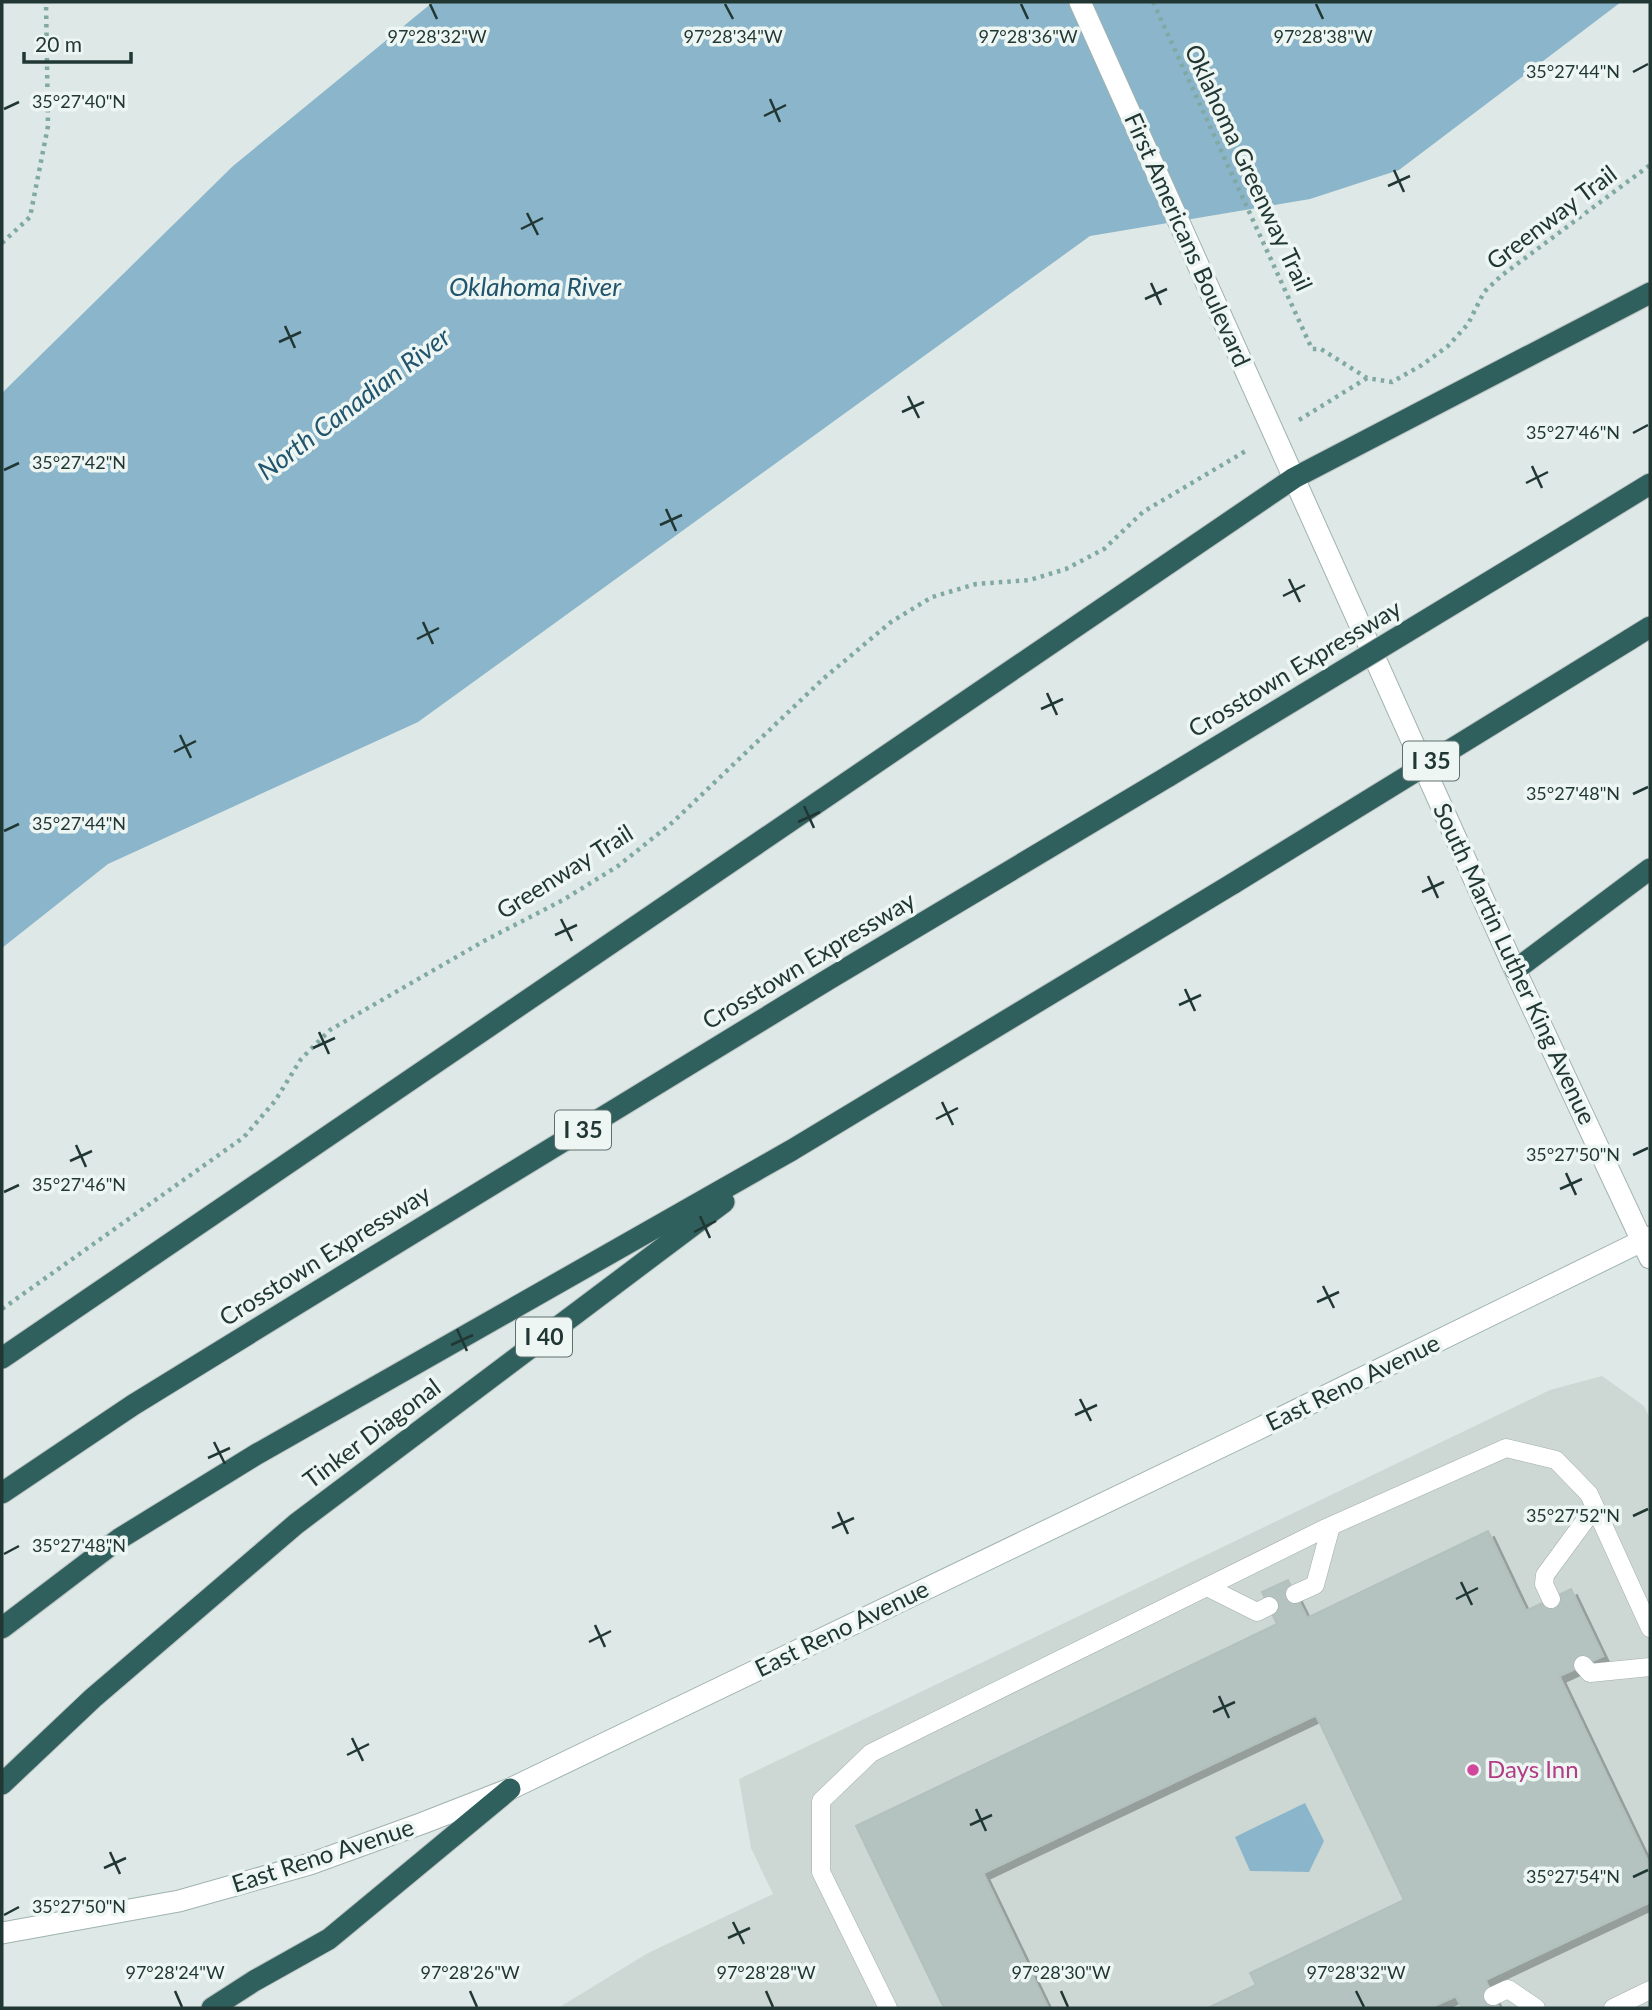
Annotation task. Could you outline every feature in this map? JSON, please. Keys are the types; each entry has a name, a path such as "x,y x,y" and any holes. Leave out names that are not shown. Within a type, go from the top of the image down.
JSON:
{"highway":[{"path":"2,1358 1294,478 1650,293"},
{"name":"Crosstown Expressway","path":"2,1493 133,1405 341,1277 829,979 1650,485"},
{"name":"I 35","path":"2,1628 119,1539 257,1454 793,1150 1650,627"},
{"path":"1515,970 1650,869"},
{"name":"Tinker Diagonal","path":"2,1784 93,1698 296,1524 793,1150"},
{"path":"212,2008 329,1939 510,1789"}],"main road":[{"name":"First Americans Boulevard","path":"1080,2 1294,478"},
{"name":"South Martin Luther King Avenue","path":"1294,478 1515,970 1648,1245"},
{"name":"East Reno Avenue","path":"10,1932 179,1901 310,1864 510,1789 1256,1430 1648,1245"}],"lane":[{"path":"888,2008 821,1872 821,1801 871,1753 1331,1526 1506,1448 1556,1460 1588,1493 1650,1629"},
{"path":"1550,1599 1544,1584 1545,1575 1595,1507"},
{"path":"1296,1594 1315,1585 1331,1526"},
{"path":"1207,1587 1257,1612 1269,1606"},
{"path":"1583,1665 1590,1673 1650,1667"},
{"path":"1493,1996 1508,1989 1536,2008"},
{"path":"1613,2008 1650,1990"}],"path":[{"path":"2,243 30,217 48,126 46,2"},
{"name":"Oklahoma Greenway Trail","path":"1153,2 1312,349"},
{"name":"Greenway Trail","path":"1312,349 1321,349 1367,379 1392,382 1448,346 1468,324 1484,292 1501,276 1650,165"},
{"name":"Greenway Trail","path":"2,1310 244,1137 275,1101 301,1059 330,1030 484,941 563,900 618,866 673,822 823,679 891,622 932,597 976,584 1030,580 1066,569 1104,549 1143,512 1198,479"}],"shaded area":[{"path":"1602,1376 1644,1406 1650,1418 1650,2008 558,2008 648,1953 773,1894 751,1848 739,1779 1550,1390"}],"water":[{"name":"Oklahoma River","path":"433,2 1621,2 1399,170 1310,199 1090,236 418,722 108,864 2,948 2,393 233,166"},
{"path":"1305,1803 1324,1841 1309,1872 1250,1871 1235,1837"}],"building":[{"name":"Days Inn","path":"1488,1531 1526,1611 1571,1589 1603,1656 1559,1676 1650,1866 1650,1902 1485,1980 1499,2008 1462,2008 1456,1996 1429,2008 1208,2008 1256,1985 1250,1973 1404,1900 1316,1715 983,1873 1048,2008 944,2008 856,1826 1277,1624 1262,1592 1288,1580 1307,1618"}],"place":[{"name":"Days Inn","path":"1473,1770"}],"water label":[{"name":"North Canadian River","path":"354,404"}]}
